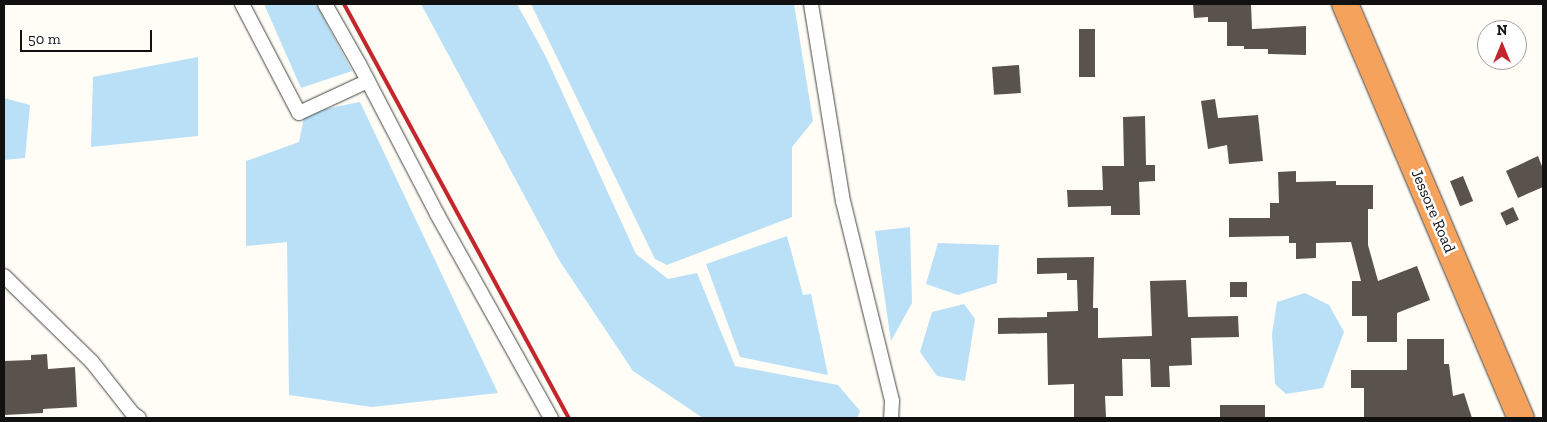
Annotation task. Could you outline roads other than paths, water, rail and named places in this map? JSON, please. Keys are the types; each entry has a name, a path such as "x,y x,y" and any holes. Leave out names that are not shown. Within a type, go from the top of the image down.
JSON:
{"highway":[{"name":"Jessore Road","path":"1345,4 1521,418"}],"street":[{"path":"242,4 299,114 368,81"},
{"path":"325,4 368,81 437,214 551,418"},
{"path":"810,4 843,201 892,402 891,418"},
{"path":"4,276 92,362 133,414 139,418"}],"water":[{"path":"264,4 316,4 352,71 301,88"},
{"path":"421,4 517,4 546,57 636,254 668,279 697,273 735,366 838,385 860,411 857,418 703,418 633,371 559,260"},
{"path":"531,4 794,4 813,121 792,147 792,217 667,265 655,259"},
{"path":"198,57 198,136 91,147 93,77"},
{"path":"4,98 30,105 25,158 4,160"},
{"path":"360,102 498,393 372,407 289,395 287,242 246,246 246,161 299,142 305,113"},
{"path":"910,227 912,303 891,341 875,231"},
{"path":"787,236 803,295 811,294 828,375 740,357 706,264"},
{"path":"938,243 999,245 997,283 958,295 926,284"},
{"path":"1305,293 1329,305 1344,332 1323,388 1286,394 1275,384 1272,334 1277,302"},
{"path":"964,304 975,319 965,381 937,376 920,352 932,312"}],"railway":[{"path":"344,4 569,418"}]}
